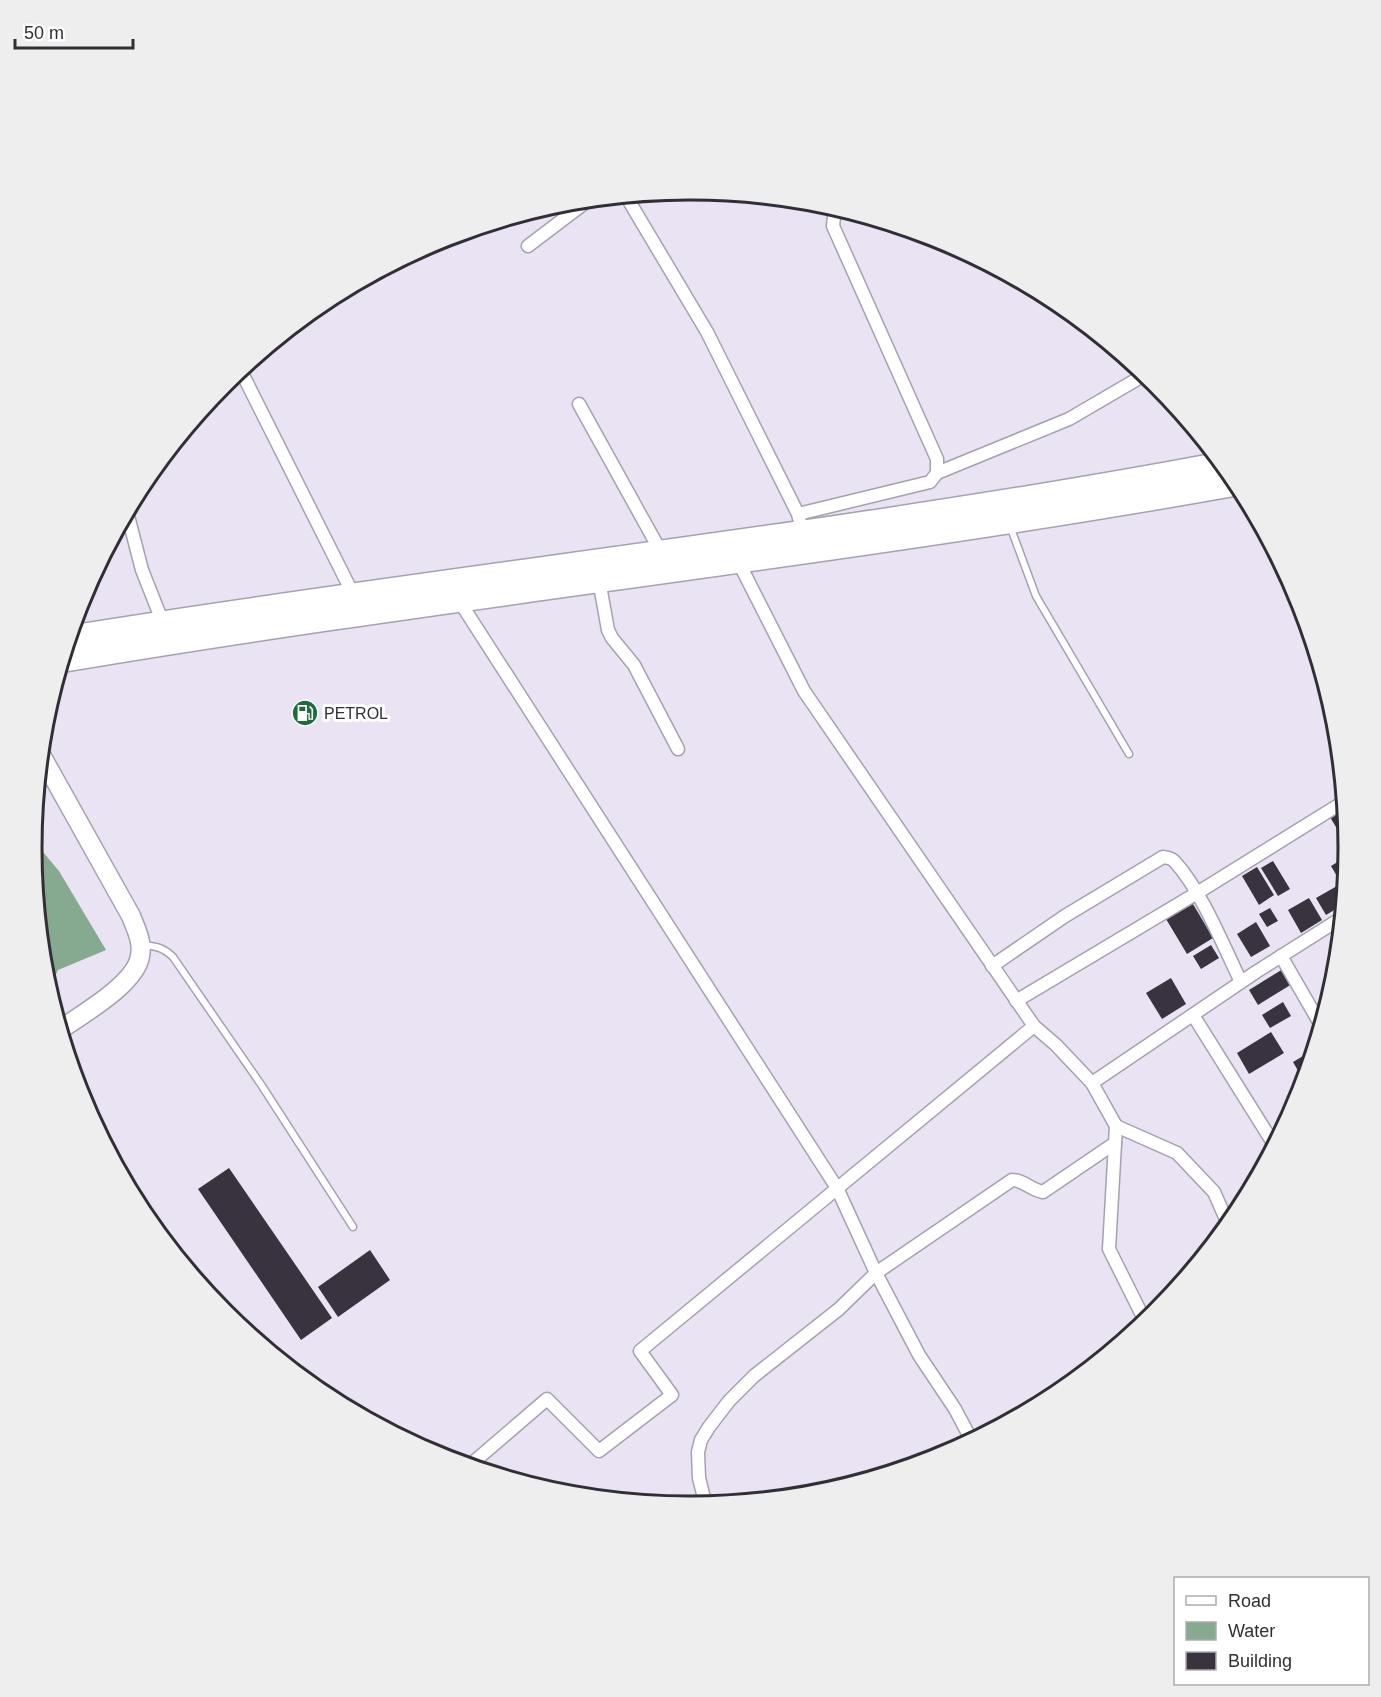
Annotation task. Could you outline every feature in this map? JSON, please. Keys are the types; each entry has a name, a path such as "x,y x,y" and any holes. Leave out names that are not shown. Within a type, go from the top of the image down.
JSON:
{"highway":[{"path":"71,658 661,552 804,533 1214,466"},
{"path":"77,637 353,594 453,591 599,580 738,561 804,533 1009,522 1228,485"}],"main road":[{"path":"48,767 131,916 141,945 135,972 117,989 67,1025"}],"street":[{"path":"630,203 707,332 804,533 930,482 937,473 1069,419 1137,379"},
{"path":"528,246 575,210"},
{"path":"834,216 833,226 938,459 937,473"},
{"path":"245,378 353,594"},
{"path":"579,404 661,552"},
{"path":"130,523 142,570 164,623"},
{"path":"738,561 804,691 1016,1001 1034,1026 1056,1045 1092,1083 1116,1126 1109,1249 1142,1314"},
{"path":"599,580 608,630 634,665 678,749"},
{"path":"453,591 837,1188 876,1273 919,1355 955,1409 968,1434"},
{"path":"1016,1001 1338,805"},
{"path":"993,966 1065,916 1163,857 1175,861 1197,893 1240,982"},
{"path":"1092,1083 1240,982 1334,923"},
{"path":"1281,956 1317,1018"},
{"path":"1193,1015 1270,1138"},
{"path":"476,1461 547,1400 599,1451 672,1395 640,1351 1034,1026"},
{"path":"1116,1126 1177,1153 1214,1191 1225,1216"},
{"path":"704,1497 699,1478 698,1452 701,1440 729,1401 753,1376 839,1309 876,1273 1012,1180 1020,1180 1036,1191 1043,1192 1115,1143"}],"lane":[{"path":"1009,522 1036,596 1129,754"},
{"path":"141,945 156,946 173,957 262,1086 353,1227"}],"water":[{"path":"42,851 59,871 106,950 58,970 55,977 43,891"}],"building":[{"path":"1338,812 1339,831 1330,817"},
{"path":"1273,861 1290,889 1278,896 1261,868"},
{"path":"1339,861 1338,879 1331,866"},
{"path":"1257,867 1274,895 1259,905 1242,876"},
{"path":"1337,886 1338,888 1336,909 1326,915 1316,898"},
{"path":"1309,898 1322,920 1301,933 1288,910"},
{"path":"1193,904 1213,938 1187,954 1166,919"},
{"path":"1270,908 1278,921 1267,927 1259,914"},
{"path":"1256,922 1270,946 1251,957 1237,934"},
{"path":"1211,945 1219,958 1201,969 1193,956"},
{"path":"1283,969 1292,984 1258,1005 1249,990"},
{"path":"1171,978 1186,1004 1162,1019 1146,993"},
{"path":"1283,1002 1291,1016 1270,1028 1262,1015"},
{"path":"1271,1032 1284,1053 1249,1074 1237,1053"},
{"path":"1306,1054 1299,1073 1293,1062"},
{"path":"229,1168 332,1318 301,1340 198,1189"},
{"path":"370,1250 390,1280 338,1317 318,1287"}],"place":[{"name":"PETROL","path":"305,713"}]}
